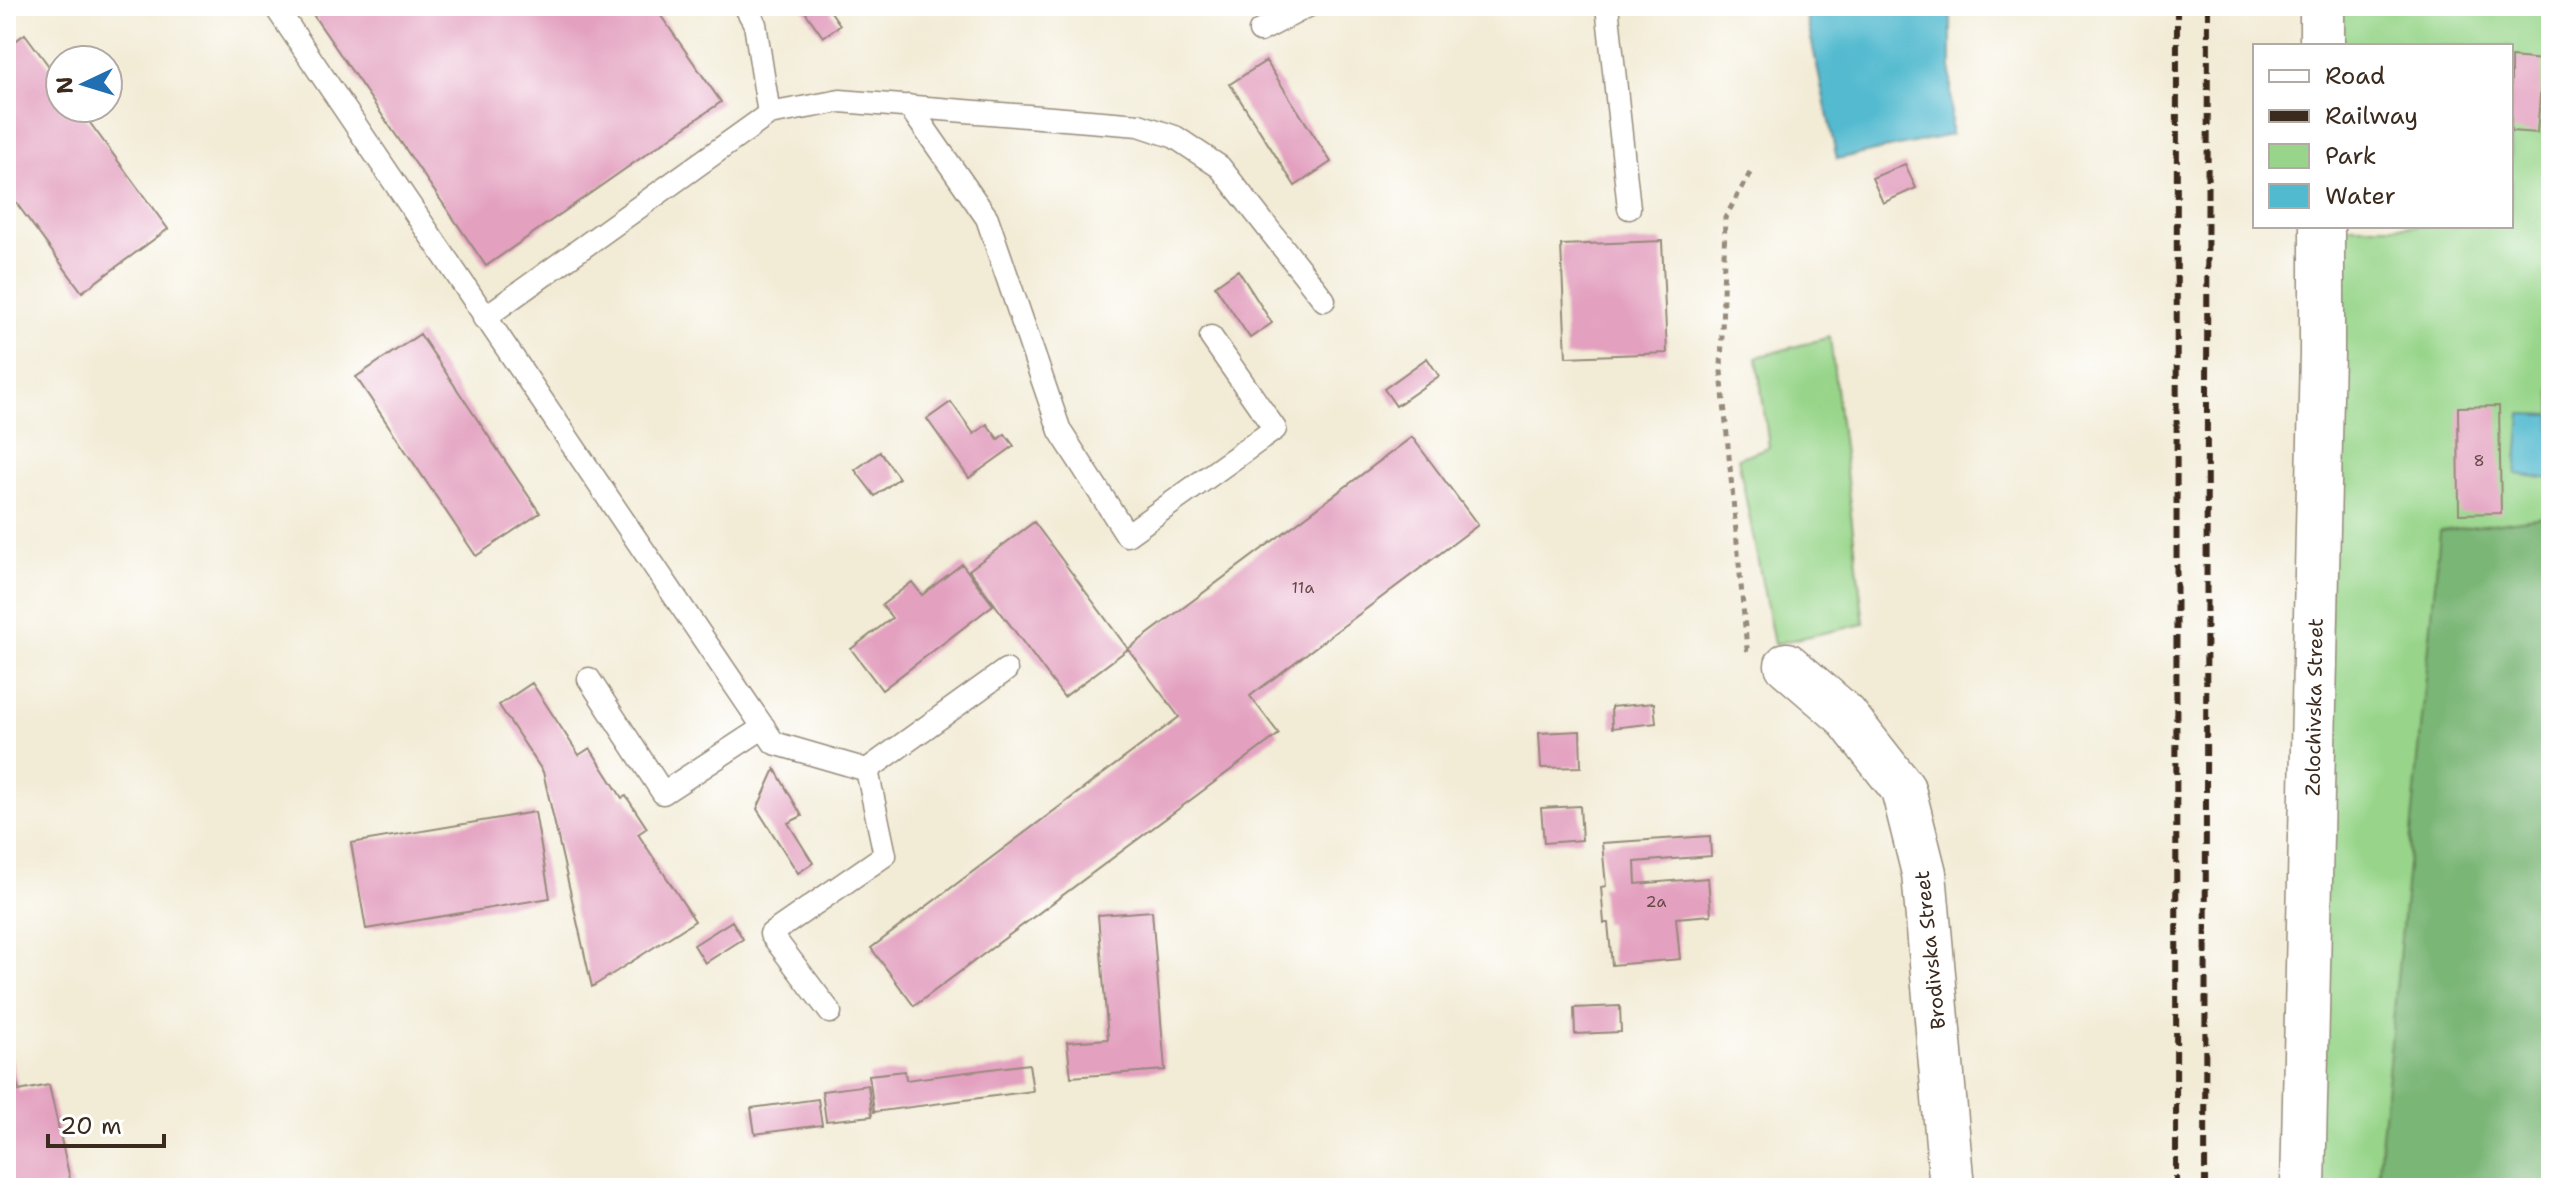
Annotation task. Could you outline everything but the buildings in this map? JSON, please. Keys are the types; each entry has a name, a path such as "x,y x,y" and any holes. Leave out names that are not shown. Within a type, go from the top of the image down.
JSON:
{"street":[{"path":"2322,6 2322,44"},
{"name":"Zolochivska Street","path":"2303,1188 2322,368 2322,228"},
{"name":"Brodivska Street","path":"1787,665 1845,715 1903,789 1924,873 1952,1188"}],"lane":[{"path":"275,6 774,743 867,770"},
{"path":"745,6 755,24 769,114"},
{"path":"1260,31 1308,6"},
{"path":"1607,6 1629,208"},
{"path":"484,318 769,114 840,101 1139,125 1175,137 1220,167 1324,300"},
{"path":"909,106 987,218 1060,431 1127,535 1275,429 1211,337"},
{"path":"867,770 1006,670"},
{"path":"589,679 663,793 764,727"},
{"path":"830,1012 771,934 885,855 867,770"}],"path":[{"path":"1750,173 1725,218 1721,371 1747,649 1787,665"}],"green space":[{"path":"2342,6 2551,6 2551,1188 2310,1188 2341,228 2513,228 2513,44 2341,44"},
{"path":"1830,337 1864,624 1774,644 1738,458 1769,447 1757,357"},
{"path":"2551,516 2551,1188 2377,1188 2440,531"}],"water":[{"path":"1804,6 1951,6 1951,135 1837,159"},
{"path":"2521,414 2551,415 2551,479 2516,474"}],"railway":[{"path":"2176,1188 2177,6"},
{"path":"2205,1188 2208,6"}]}
